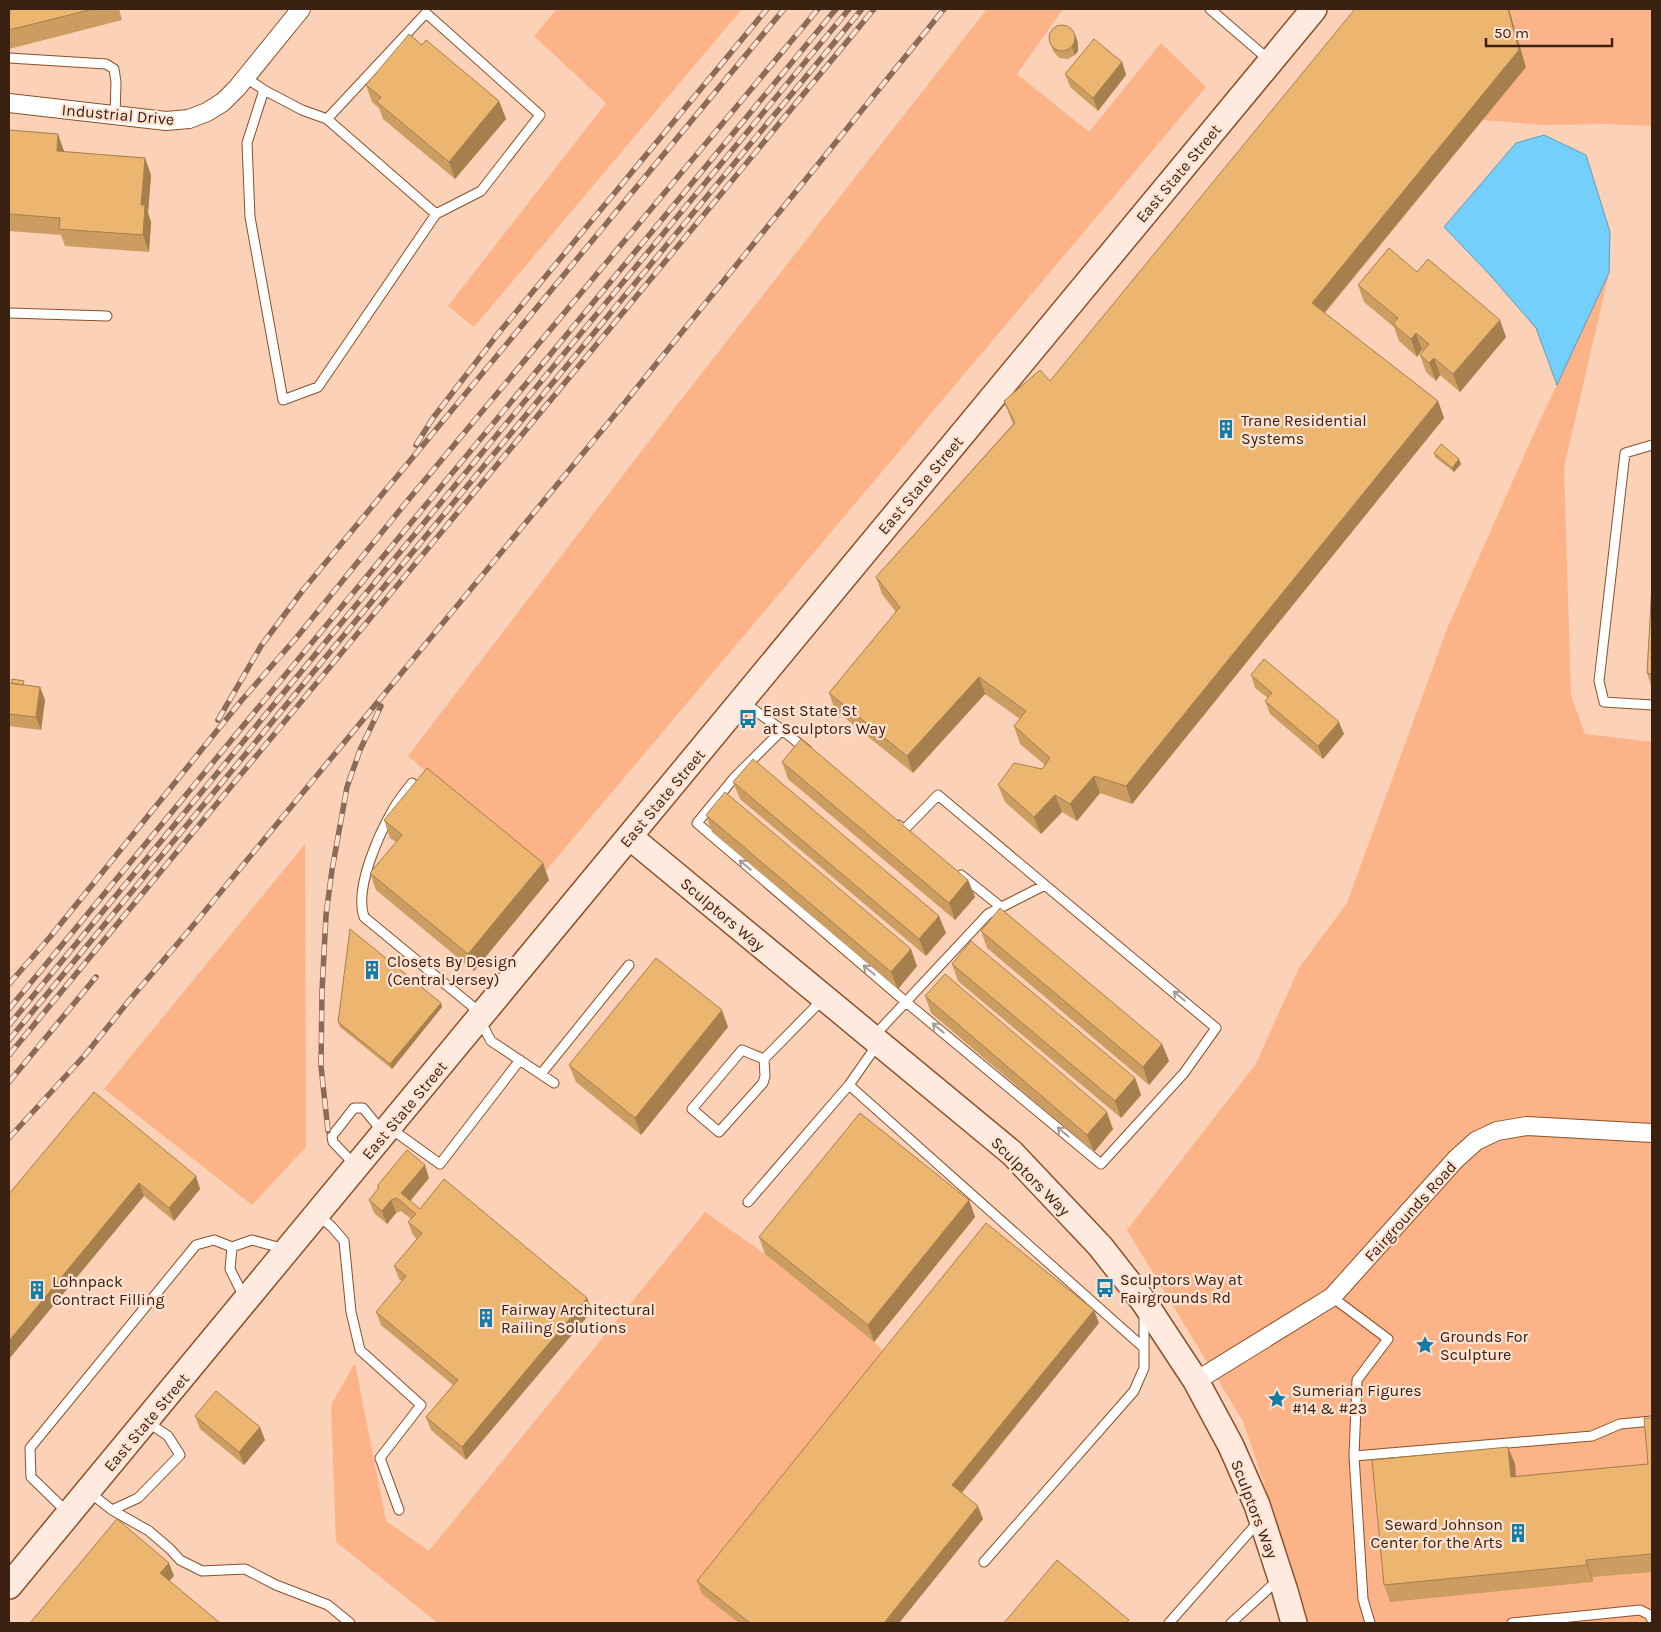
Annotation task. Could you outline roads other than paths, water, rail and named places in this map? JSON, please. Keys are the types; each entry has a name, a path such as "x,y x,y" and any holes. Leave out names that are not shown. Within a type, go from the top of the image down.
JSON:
{"street":[{"name":"Industrial Drive","path":"9,104 166,122 189,119 207,112 223,102 246,77 301,9"},
{"name":"East State Street","path":"9,1584 246,1301 1314,9"},
{"name":"Sculptors Way","path":"630,837 1012,1153 1100,1246 1144,1302 1196,1381 1231,1446 1261,1518 1294,1623"},
{"name":"Fairgrounds Road","path":"1196,1381 1332,1297 1456,1159 1476,1141 1497,1131 1528,1126 1652,1133"}],"lane":[{"path":"1210,9 1271,61"},
{"path":"264,90 247,143 250,218 283,400 318,387 436,214 481,191 540,115 426,12 327,119"},
{"path":"9,58 106,64 114,69 116,82 115,116"},
{"path":"246,77 264,90 302,110 327,119 436,214"},
{"path":"9,313 107,316"},
{"path":"1652,445 1625,453 1599,681 1604,702 1652,704"},
{"path":"742,701 813,755"},
{"path":"782,730 734,778 697,824 906,1002 1101,1164 1184,1073 1216,1028 938,795 908,832 889,817"},
{"path":"412,783 394,807 372,855 366,874 361,908 365,920 472,1006 491,1041 554,1083"},
{"path":"956,871 1001,907"},
{"path":"748,1202 849,1085 875,1040 906,1002 988,914 1045,885"},
{"path":"541,1074 629,965"},
{"path":"764,1059 742,1050 692,1109 719,1132 763,1083 765,1076 764,1059 824,998"},
{"path":"357,1167 333,1142 332,1136 354,1108 363,1108 387,1130 440,1164 520,1060"},
{"path":"849,1085 1144,1348"},
{"path":"317,1214 344,1241 351,1312 360,1350 421,1405 380,1458 398,1510"},
{"path":"69,1514 31,1477 30,1448 196,1245 214,1240 232,1247 252,1240 288,1250"},
{"path":"232,1247 230,1269 246,1301"},
{"path":"1332,1297 1388,1339 1357,1380 1354,1456 1363,1599 1370,1623"},
{"path":"984,1562 1134,1391 1144,1368 1144,1302"},
{"path":"112,1510 138,1498 180,1455 168,1436 146,1421"},
{"path":"1354,1456 1592,1436 1620,1424 1652,1421"},
{"path":"88,1491 112,1510 149,1532 180,1560 202,1571 246,1569 276,1585 328,1605 350,1623"},
{"path":"1169,1623 1261,1518"},
{"path":"1231,1623 1281,1578"},
{"path":"1512,1623 1640,1610 1650,1615 1652,1620"}],"water":[{"path":"1544,135 1586,155 1610,232 1609,273 1557,385 1536,328 1491,276 1444,227 1516,143"}],"railway":[{"path":"416,445 433,418 497,335 767,9"},
{"path":"218,720 261,646 303,590 784,9"},
{"path":"9,984 50,937 241,701 297,637 404,505 818,9"},
{"path":"9,1009 836,9"},
{"path":"9,1025 849,9"},
{"path":"9,1040 862,9"},
{"path":"9,1055 874,9"},
{"path":"9,1138 85,1055 191,928 618,411 944,9"},
{"path":"328,1131 321,1066 326,915 347,787 360,750 381,706"},
{"path":"9,1082 96,977"}],"place":[{"name":"Trane Residential Systems","path":"1226,429"},
{"name":"East State St at Sculptors Way","path":"748,719"},
{"name":"Closets By Design (Central Jersey)","path":"372,970"},
{"name":"Sculptors Way at Fairgrounds Rd","path":"1105,1288"},
{"name":"Lohnpack Contract Filling","path":"37,1290"},
{"name":"Fairway Architectural Railing Solutions","path":"486,1318"},
{"name":"Grounds For Sculpture","path":"1425,1345"},
{"name":"Sumerian Figures #14 & #23","path":"1277,1399"},
{"name":"Seward Johnson Center for the Arts","path":"1518,1533"}]}
